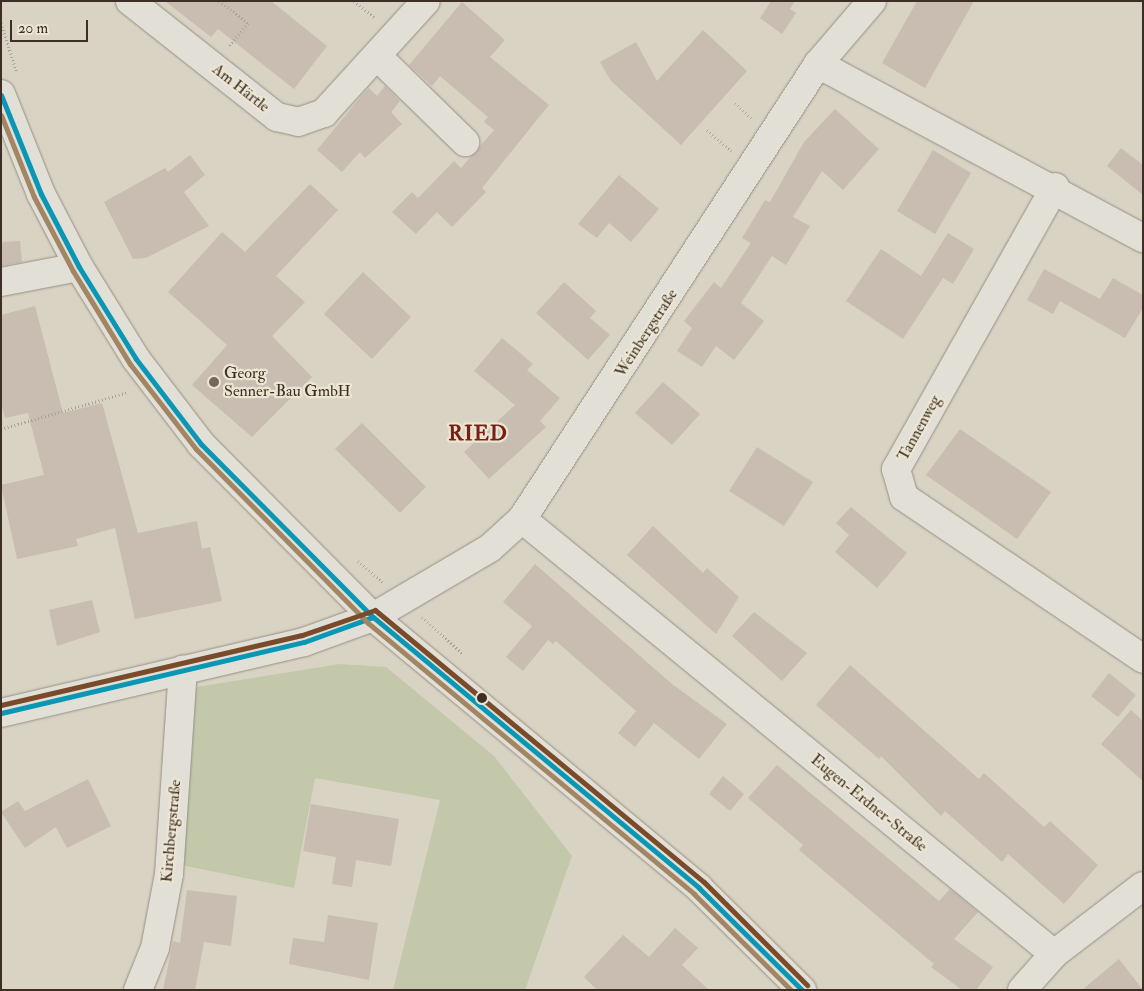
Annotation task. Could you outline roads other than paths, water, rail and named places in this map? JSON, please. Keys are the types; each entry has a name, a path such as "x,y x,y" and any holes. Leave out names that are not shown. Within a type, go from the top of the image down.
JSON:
{"street":[{"name":"Am Härtle","path":"130,1 277,117 298,122 324,113 378,58 426,1"},
{"name":"Weinbergstraße","path":"1,713 304,642 373,617 490,548 522,519 818,64 872,1"},
{"path":"378,58 466,142"},
{"path":"818,64 1055,187 1143,238"},
{"path":"10,86 41,194 79,267 152,380 201,444 373,617 700,888 802,990"},
{"name":"Tannenweg","path":"1055,187 896,470 904,497 1143,660"},
{"path":"1,282 79,267"},
{"name":"Eugen-Erdner-Straße","path":"522,519 1054,954"},
{"name":"Kirchbergstraße","path":"138,990 155,948 168,874 183,669"},
{"path":"1022,990 1054,954 1143,886"}],"place":[{"name":"Georg Senner-Bau GmbH","path":"214,382"}],"district":[{"name":"RIED","path":"478,434"}]}
